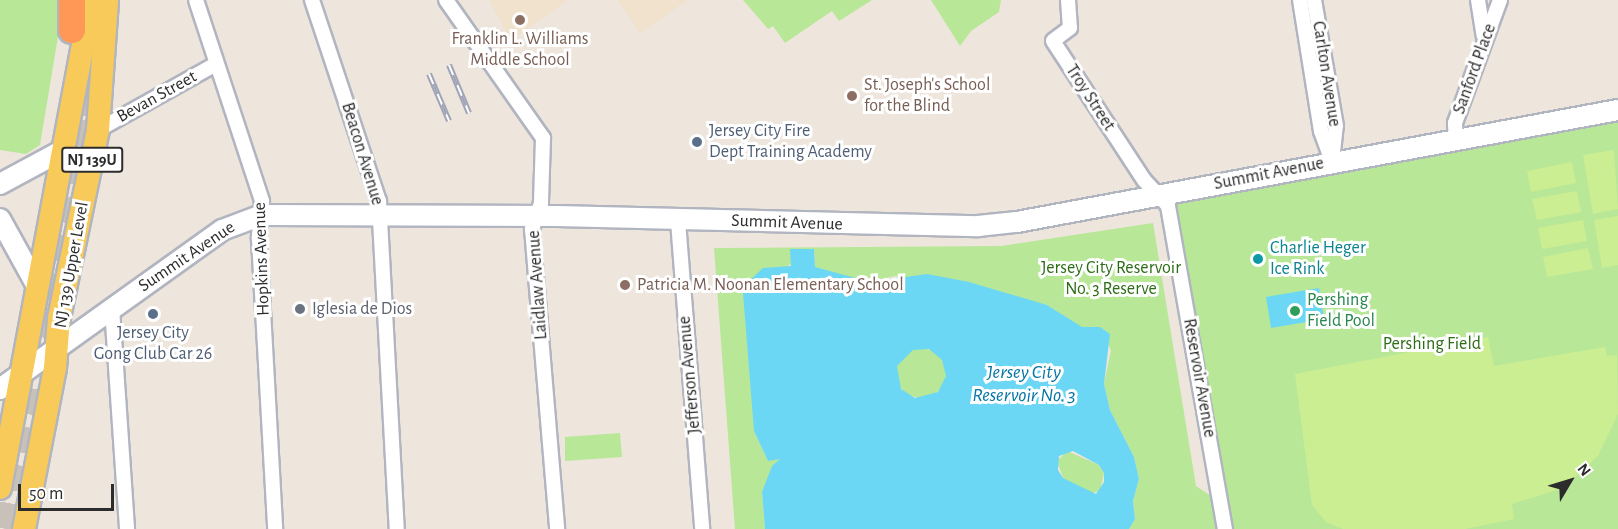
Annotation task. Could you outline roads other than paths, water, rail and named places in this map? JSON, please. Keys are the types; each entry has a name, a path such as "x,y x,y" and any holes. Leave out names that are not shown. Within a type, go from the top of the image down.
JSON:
{"highway":[{"path":"72,0 72,30"}],"main road":[{"name":"NJ 139 Upper Level","path":"0,488 91,0"},
{"name":"NJ 139 Upper Level","path":"24,529 58,347 59,318 98,130 107,0"}],"street":[{"name":"Hopkins Avenue","path":"195,0 259,190 262,215 259,239 275,529"},
{"name":"Beacon Avenue","path":"312,0 379,201 398,529"},
{"name":"Laidlaw Avenue","path":"446,0 543,138 541,203 532,229 557,529"},
{"name":"Troy Street","path":"1068,0 1070,28 1053,41 1144,180 1158,194"},
{"name":"Carlton Avenue","path":"1300,0 1321,131 1332,162"},
{"name":"Carlton Avenue","path":"1314,0 1336,126 1332,162"},
{"path":"1478,0 1485,38"},
{"name":"Sanford Place","path":"1456,139 1455,123 1500,0"},
{"name":"Bevan Street","path":"98,130 216,64"},
{"name":"Summit Avenue","path":"0,388 20,376 222,230 262,215 536,217 978,226 1618,110"},
{"path":"0,184 62,151"},
{"name":"Reservoir Avenue","path":"1158,194 1168,206 1226,529"},
{"name":"Jefferson Avenue","path":"678,220 702,529"},
{"path":"3,224 37,286"},
{"path":"112,308 127,529"}],"water":[{"name":"Jersey City Reservoir No. 3","path":"790,249 814,249 815,267 870,282 927,274 969,282 1047,305 1082,327 1100,327 1110,334 1104,384 1110,410 1134,457 1139,479 1133,501 1135,519 1129,529 765,529 762,492 772,466 780,459 768,461 754,431 743,293 747,283 763,268 791,266","holes":["929,349 942,360 946,376 938,392 915,398 901,389 897,366 913,350","1073,451 1099,465 1104,473 1104,482 1096,494 1063,478 1058,470 1059,456"]},
{"path":"1319,288 1324,319 1271,328 1266,297"}],"tunnel":[{"path":"6,529 83,116 89,45"}],"railway":[{"path":"449,65 469,113"},
{"path":"429,74 449,121"}],"place":[{"name":"Franklin L. Williams Middle School","path":"520,20"},
{"name":"St. Joseph's School for the Blind","path":"852,96"},
{"name":"Jersey City Fire Dept Training Academy","path":"697,142"},
{"name":"Charlie Heger Ice Rink","path":"1258,259"},
{"name":"Patricia M. Noonan Elementary School","path":"625,285"},
{"name":"Iglesia de Dios","path":"300,309"},
{"name":"Pershing Field Pool","path":"1295,311"},
{"name":"Jersey City Gong Club Car 26","path":"153,314"}],"park label":[{"name":"Jersey City Reservoir No. 3 Reserve","path":"1111,279"},
{"name":"Pershing Field","path":"1432,344"}]}
